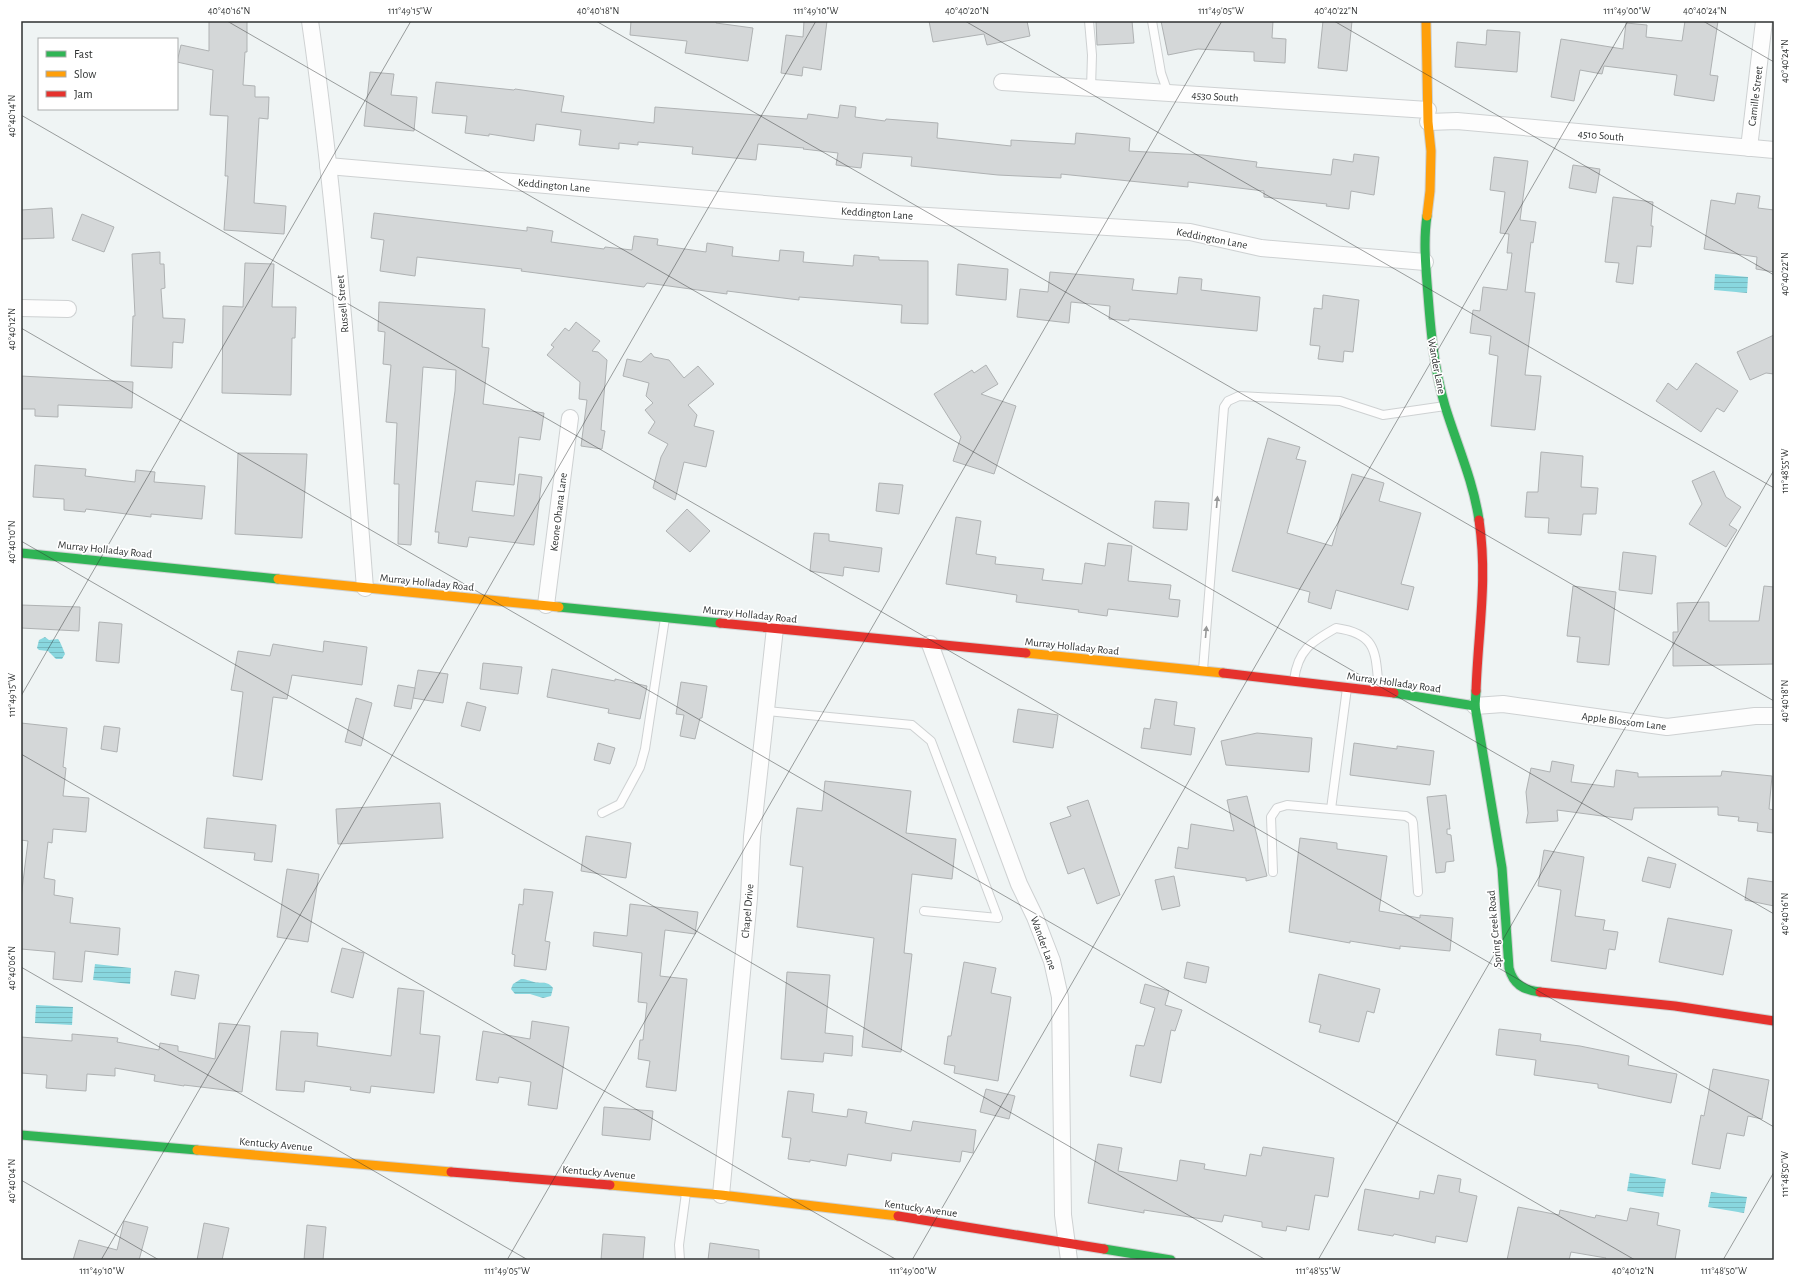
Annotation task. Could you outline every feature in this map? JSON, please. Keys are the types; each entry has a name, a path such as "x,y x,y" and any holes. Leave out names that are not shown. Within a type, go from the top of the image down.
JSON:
{"street":[{"name":"Russell Street","path":"310,21 344,309 365,588"},
{"name":"Wander Lane","path":"1426,21 1431,172 1425,229 1425,262 1432,352 1445,406 1468,471 1476,501 1483,546 1484,603 1476,678 1475,706"},
{"name":"Camille Street","path":"1749,148 1764,21"},
{"name":"4530 South","path":"1002,82 1168,93 1428,116"},
{"name":"4510 South","path":"1428,116 1457,121 1774,150"},
{"name":"Keddington Lane","path":"328,166 846,211 1190,232 1261,248 1425,262"},
{"path":"21,308 68,309"},
{"name":"Keone Ohana Lane","path":"546,605 570,418"},
{"name":"Murray Holladay Road","path":"21,553 1203,671 1379,691 1475,706"},
{"name":"Chapel Drive","path":"721,1195 749,898 752,837 775,628"},
{"name":"Wander Lane","path":"930,644 1019,884 1035,917 1052,961 1060,997 1063,1215 1069,1260"},
{"name":"Apple Blossom Lane","path":"1475,706 1503,704 1667,727 1754,716 1774,716"},
{"name":"Spring Creek Road","path":"1475,706 1502,868 1508,962 1511,977 1518,986 1529,991 1675,1006 1774,1021"},
{"name":"Kentucky Avenue","path":"21,1134 721,1195 921,1219 1171,1260"}],"lane":[{"path":"1089,21 1092,55 1091,88"},
{"path":"1152,21 1161,73 1168,93"},
{"path":"1203,671 1224,407 1228,401 1238,396 1340,401 1383,415 1445,406"},
{"path":"602,813 620,804 640,767 645,749 665,617"},
{"path":"1294,681 1296,665 1303,651 1308,645 1336,628 1353,630 1368,640 1375,654 1379,691"},
{"path":"1331,809 1347,687"},
{"path":"766,711 912,725 931,742 998,918 924,911"},
{"path":"1273,872 1271,817 1277,808 1287,805 1406,816 1412,820 1418,892"},
{"path":"680,1260 679,1245 686,1192"}],"water":[{"path":"1715,274 1748,277 1747,293 1714,290"},
{"path":"45,637 49,640 58,639 65,654 62,659 56,659 48,651 39,650 37,648 39,640"},
{"path":"95,964 131,968 130,984 93,980"},
{"path":"521,979 549,984 553,988 551,996 543,998 530,994 515,994 511,989 513,984"},
{"path":"36,1005 73,1007 72,1025 35,1023"},
{"path":"1630,1173 1666,1179 1663,1197 1627,1191"},
{"path":"1711,1192 1747,1197 1744,1213 1708,1207"}],"building":[{"path":"209,21 247,21 247,52 245,52 243,85 255,86 255,97 269,97 268,119 259,118 254,203 286,206 284,234 224,230 228,176 225,176 228,116 210,115 213,70 178,62 181,45 209,51"},
{"path":"631,21 716,21 716,23 753,28 748,61 685,53 687,41 630,35"},
{"path":"804,21 827,21 821,70 803,67 802,76 781,73 786,35 803,37"},
{"path":"929,21 1027,21 1030,36 987,45 984,34 933,42"},
{"path":"1096,21 1132,21 1134,43 1097,45"},
{"path":"1161,21 1273,21 1272,38 1286,39 1285,63 1254,61 1254,52 1198,49 1168,55"},
{"path":"1323,21 1352,21 1347,71 1318,68"},
{"path":"1685,21 1718,21 1710,75 1718,76 1714,101 1674,95 1677,75 1604,66 1602,74 1580,70 1574,101 1551,97 1561,39 1623,49 1626,23 1647,25 1646,37 1682,41"},
{"path":"1487,30 1520,32 1517,72 1455,67 1457,42 1486,45"},
{"path":"370,72 394,74 391,95 417,97 414,131 364,126"},
{"path":"436,82 515,89 564,96 561,112 654,123 655,107 807,119 808,114 838,118 840,105 856,107 855,117 885,121 886,119 938,123 937,138 1011,146 1011,140 1075,144 1076,133 1130,138 1129,151 1203,155 1257,162 1256,167 1331,175 1333,159 1353,162 1354,154 1379,157 1374,195 1351,191 1349,209 1326,206 1327,204 1264,197 1264,191 1188,182 1188,187 1061,174 1061,178 998,175 911,166 912,157 863,153 861,168 836,165 838,153 758,144 756,160 692,154 693,147 638,142 638,145 619,143 619,149 579,145 581,130 536,124 534,141 489,134 489,136 465,133 467,116 432,113"},
{"path":"1494,157 1528,161 1520,220 1536,222 1533,243 1531,242 1525,292 1535,293 1525,375 1541,376 1535,430 1491,426 1498,356 1489,354 1491,336 1470,333 1473,310 1480,311 1483,287 1507,290 1512,253 1507,253 1509,234 1500,233 1505,192 1490,190"},
{"path":"1573,165 1600,169 1596,193 1569,188"},
{"path":"1737,193 1760,196 1758,208 1774,210 1774,272 1756,269 1757,257 1704,249 1711,200 1735,204"},
{"path":"1613,197 1653,202 1651,247 1637,246 1633,284 1616,282 1619,263 1605,262"},
{"path":"52,208 54,238 21,239 21,210"},
{"path":"374,213 527,231 527,227 553,231 551,242 604,249 605,247 632,250 634,236 658,239 657,245 706,252 707,243 733,247 732,256 779,261 780,250 804,252 803,262 853,266 854,255 879,257 879,260 928,261 928,324 901,323 902,305 799,297 799,300 727,291 727,294 647,283 644,287 521,271 522,269 417,257 415,276 380,271 384,240 371,238"},
{"path":"82,214 114,227 104,252 72,240"},
{"path":"160,252 160,264 164,264 165,288 161,289 163,318 185,319 183,343 173,342 172,368 131,366 133,316 135,316 132,254"},
{"path":"245,263 274,264 272,307 296,307 295,338 292,338 291,395 222,393 223,306 243,307"},
{"path":"958,264 1008,269 1006,300 956,295"},
{"path":"1050,272 1134,279 1132,290 1177,294 1179,277 1202,279 1201,290 1260,297 1257,331 1129,319 1129,321 1109,319 1110,306 1071,302 1069,323 1017,317 1020,289 1048,292"},
{"path":"1323,295 1359,300 1353,352 1344,351 1343,362 1318,359 1320,346 1310,345 1314,308 1322,309"},
{"path":"379,302 485,309 482,347 489,348 483,404 544,413 540,440 519,437 514,485 476,481 472,511 514,516 519,474 542,477 534,545 469,537 467,547 438,543 439,532 435,532 455,391 456,370 423,367 411,545 398,544 399,484 394,484 397,423 386,422 391,365 383,364 385,332 378,331"},
{"path":"576,322 600,341 592,351 598,352 607,360 601,430 605,431 602,449 581,446 587,400 579,399 580,382 547,355 554,347 551,345 565,328 569,331"},
{"path":"1774,335 1774,374 1766,373 1750,380 1737,352"},
{"path":"651,353 654,357 669,360 684,378 698,366 714,384 688,405 697,415 694,426 714,431 706,467 684,462 675,500 653,488 661,457 668,444 648,433 655,422 645,410 653,403 646,396 649,383 623,376 627,359 641,362"},
{"path":"1696,363 1738,391 1724,412 1717,408 1701,432 1656,401 1668,383 1677,390"},
{"path":"986,365 998,384 981,394 1016,406 994,474 953,461 961,437 934,394 972,370 974,373"},
{"path":"21,376 133,382 132,408 58,405 58,417 35,416 35,409 21,409"},
{"path":"1268,438 1300,447 1296,459 1306,461 1287,533 1332,546 1352,474 1384,483 1379,501 1421,513 1401,584 1414,587 1408,610 1336,590 1331,609 1308,602 1310,592 1232,571"},
{"path":"1541,452 1583,456 1581,487 1598,488 1596,514 1583,514 1581,535 1548,533 1549,518 1525,517 1527,492 1538,492"},
{"path":"238,453 307,454 302,538 235,534"},
{"path":"35,465 86,469 85,476 135,482 136,470 155,472 154,482 205,486 202,519 151,514 151,517 86,509 85,512 64,510 64,499 33,497"},
{"path":"1714,471 1726,497 1741,507 1729,525 1737,530 1726,547 1689,524 1702,504 1692,481"},
{"path":"879,483 903,485 899,514 876,511"},
{"path":"1155,501 1189,503 1187,530 1153,528"},
{"path":"687,509 710,531 690,552 666,531"},
{"path":"956,517 981,521 976,554 996,557 995,564 1044,569 1042,580 1082,584 1085,563 1105,566 1108,543 1132,546 1128,581 1171,585 1169,599 1180,600 1178,617 1108,609 1107,616 1078,612 1079,610 1016,602 1017,595 946,584"},
{"path":"814,533 829,534 829,541 882,548 879,572 844,567 843,576 810,571"},
{"path":"1623,552 1656,556 1652,594 1619,590"},
{"path":"1573,586 1616,592 1609,665 1577,662 1580,637 1567,636"},
{"path":"1764,586 1774,587 1774,664 1673,666 1673,632 1678,632 1677,603 1709,602 1709,621 1759,621"},
{"path":"21,605 80,607 79,631 21,628"},
{"path":"99,622 122,624 119,663 96,661"},
{"path":"324,641 367,647 362,685 292,675 287,699 273,697 262,780 233,776 243,692 231,690 238,651 270,656 273,644 323,652"},
{"path":"483,663 522,667 518,694 480,689"},
{"path":"552,669 615,681 615,679 647,686 640,719 608,713 609,709 547,697"},
{"path":"418,670 448,674 443,703 413,698"},
{"path":"681,682 707,686 702,718 700,718 695,739 680,736 684,715 676,714"},
{"path":"398,685 415,688 411,709 394,706"},
{"path":"356,698 372,703 361,746 345,742"},
{"path":"1155,699 1177,702 1174,725 1195,728 1191,755 1141,748 1144,728 1150,729"},
{"path":"467,702 486,707 480,731 461,726"},
{"path":"1018,709 1058,715 1053,748 1013,742"},
{"path":"21,723 67,728 63,767 66,768 63,796 89,798 86,832 53,829 52,843 48,842 44,878 55,880 54,895 73,898 70,923 120,928 118,955 85,951 82,982 53,979 55,952 21,949 21,898 28,841 21,840"},
{"path":"104,726 120,728 117,752 101,749"},
{"path":"1257,733 1312,738 1309,772 1226,765 1221,741"},
{"path":"598,743 615,748 610,764 594,760"},
{"path":"1354,743 1397,749 1397,746 1434,751 1430,785 1350,775"},
{"path":"1552,761 1574,765 1571,782 1614,787 1616,770 1638,773 1638,777 1721,776 1722,771 1772,776 1769,809 1774,810 1773,833 1757,831 1758,823 1738,821 1739,817 1718,815 1718,807 1634,808 1632,820 1557,810 1558,821 1526,823 1528,813 1526,792 1531,768 1550,772"},
{"path":"825,781 911,791 906,833 956,839 952,879 912,874 904,953 912,954 901,1052 862,1047 874,938 797,927 803,867 790,865 797,808 822,811"},
{"path":"1446,795 1450,829 1447,829 1447,834 1451,835 1454,861 1446,862 1445,872 1436,873 1427,797"},
{"path":"1247,796 1267,876 1246,881 1246,878 1175,868 1178,847 1188,849 1191,824 1234,831 1227,800"},
{"path":"1088,800 1120,895 1097,904 1084,868 1068,874 1050,823 1071,816 1067,807"},
{"path":"440,803 443,838 338,844 336,809"},
{"path":"207,818 276,825 272,862 254,860 255,853 204,848"},
{"path":"586,836 631,843 626,878 581,871"},
{"path":"1300,838 1337,843 1337,849 1387,856 1379,911 1420,918 1420,915 1453,918 1450,951 1400,946 1400,949 1350,941 1350,943 1289,932"},
{"path":"1544,850 1584,857 1575,916 1605,920 1603,930 1618,932 1615,950 1609,949 1606,969 1551,961 1561,890 1538,886"},
{"path":"1648,857 1676,864 1670,888 1642,881"},
{"path":"287,869 319,874 308,942 277,937"},
{"path":"1174,876 1180,906 1162,910 1155,880"},
{"path":"1748,878 1774,882 1774,906 1745,900"},
{"path":"524,889 553,892 545,941 550,942 546,970 514,966 515,955 512,954 519,904 523,905"},
{"path":"630,904 698,912 695,934 665,930 660,976 687,979 676,1091 646,1087 650,1061 638,1059 640,1040 643,1040 647,1003 638,1002 642,953 593,946 594,932 627,936"},
{"path":"1668,918 1732,930 1723,975 1659,962"},
{"path":"342,948 364,953 353,998 331,992"},
{"path":"964,962 996,968 991,993 1011,997 998,1081 954,1073 955,1066 944,1064 948,1036 951,1036"},
{"path":"1187,962 1209,967 1206,983 1184,978"},
{"path":"175,971 199,975 195,999 171,995"},
{"path":"787,972 830,975 825,1033 853,1036 852,1056 824,1053 823,1062 781,1059"},
{"path":"1319,974 1380,989 1374,1013 1367,1011 1359,1042 1319,1032 1321,1025 1309,1022"},
{"path":"1145,984 1169,991 1165,1005 1182,1010 1175,1031 1171,1030 1161,1083 1130,1076 1136,1045 1144,1046 1155,1008 1140,1003"},
{"path":"398,988 424,991 420,1034 440,1036 434,1093 371,1086 370,1093 350,1090 351,1087 305,1081 304,1092 276,1090 281,1031 318,1033 317,1046 391,1056"},
{"path":"532,1021 569,1027 557,1109 528,1105 531,1082 499,1077 498,1083 476,1080 483,1031 530,1039"},
{"path":"219,1023 250,1026 242,1092 184,1086 154,1081 155,1075 115,1068 115,1076 87,1074 86,1091 46,1088 47,1075 21,1073 21,1037 72,1041 72,1034 118,1038 117,1042 159,1050 160,1043 178,1046 178,1051 215,1059"},
{"path":"1499,1029 1541,1034 1540,1041 1580,1046 1629,1056 1628,1065 1677,1074 1671,1103 1598,1088 1598,1084 1534,1075 1536,1060 1496,1055"},
{"path":"1713,1069 1769,1080 1762,1119 1748,1116 1744,1136 1727,1133 1720,1169 1692,1164 1701,1115 1704,1116"},
{"path":"986,1089 1015,1096 1009,1119 980,1112"},
{"path":"788,1091 814,1094 812,1112 847,1117 848,1109 867,1112 865,1123 911,1131 913,1121 976,1130 973,1153 962,1151 960,1162 892,1153 891,1161 848,1154 846,1166 810,1160 810,1162 788,1159 791,1138 782,1137"},
{"path":"604,1107 653,1111 650,1140 602,1135"},
{"path":"1098,1144 1122,1148 1118,1171 1177,1181 1180,1160 1205,1164 1204,1169 1246,1176 1250,1154 1261,1156 1263,1147 1334,1158 1328,1197 1315,1195 1309,1230 1287,1226 1286,1231 1262,1227 1262,1222 1224,1215 1222,1222 1144,1210 1144,1213 1088,1203"},
{"path":"1438,1175 1461,1179 1459,1192 1477,1196 1467,1242 1436,1236 1435,1243 1394,1234 1393,1236 1358,1230 1365,1189 1419,1199 1420,1191 1434,1194"},
{"path":"1518,1207 1559,1215 1560,1210 1595,1218 1596,1215 1627,1221 1630,1208 1659,1213 1657,1225 1680,1230 1675,1260 1605,1260 1606,1258 1571,1252 1569,1260 1507,1260"},
{"path":"124,1221 148,1227 139,1260 73,1260 79,1240 117,1250"},
{"path":"204,1223 229,1228 222,1260 197,1260"},
{"path":"307,1225 326,1227 323,1260 304,1260"},
{"path":"603,1234 645,1237 643,1260 601,1260"},
{"path":"710,1243 759,1250 759,1260 708,1260"}],"traffic: fast":[{"path":"1427,216 1425,236 1426,265 1430,323 1436,364 1441,392 1469,477 1479,520"},
{"path":"21,553 278,579"},
{"path":"559,607 720,623"},
{"path":"1476,691 1475,706 1502,868 1509,968 1516,982 1524,988 1540,992"},
{"path":"1394,693 1475,706"},
{"path":"21,1135 197,1150"},
{"path":"1104,1249 1171,1260"}],"traffic: slow":[{"path":"1426,21 1428,122 1431,151 1430,191 1427,216"},
{"path":"278,579 559,607"},
{"path":"1026,653 1223,673"},
{"path":"197,1150 451,1172"},
{"path":"610,1185 721,1195 898,1216"}],"traffic: jam":[{"path":"1476,691 1483,585 1482,542 1479,520"},
{"path":"720,623 1026,653"},
{"path":"1223,673 1394,693"},
{"path":"1540,992 1675,1006 1774,1021"},
{"path":"451,1172 610,1185"},
{"path":"898,1216 1104,1249"}]}
